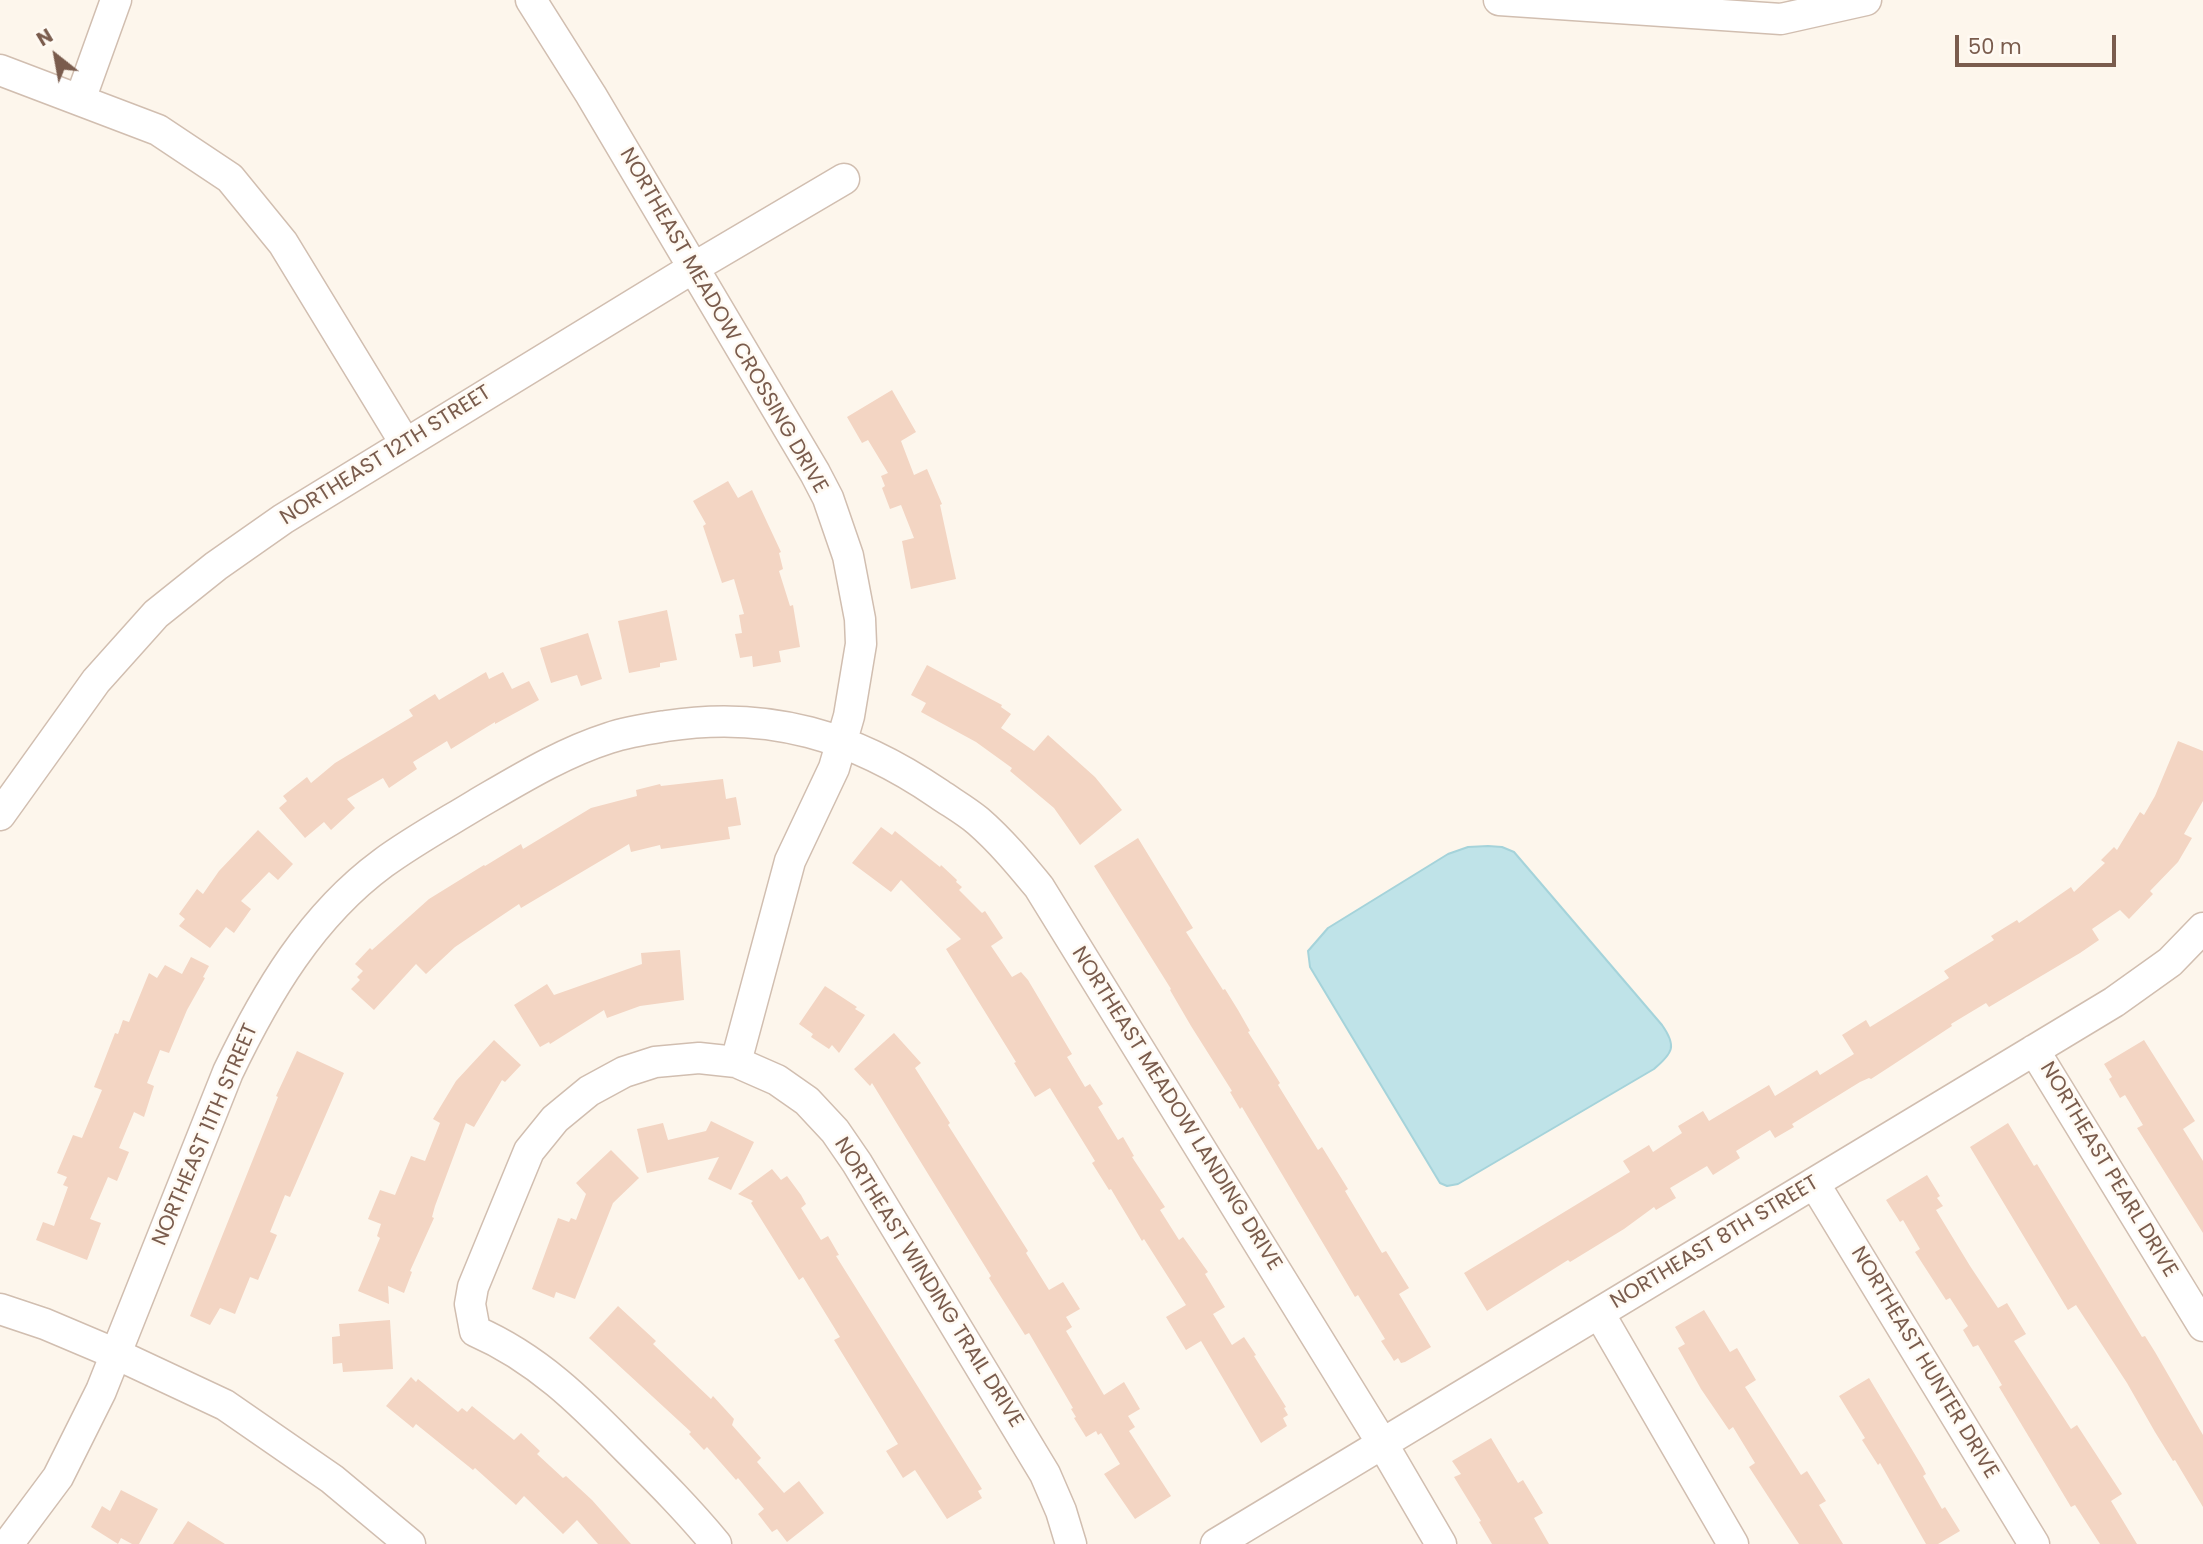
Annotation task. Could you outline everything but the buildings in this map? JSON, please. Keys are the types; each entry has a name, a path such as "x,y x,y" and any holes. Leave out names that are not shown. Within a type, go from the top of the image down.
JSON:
{"street":[{"path":"80,100 116,0"},
{"name":"NORTHEAST MEADOW CROSSING DRIVE","path":"531,0 591,95 815,473 839,527 854,585 861,644 849,716 830,777 790,861 736,1062"},
{"path":"1499,0 1782,19 1866,0"},
{"path":"0,70 158,130 230,178 283,243 405,443"},
{"name":"NORTHEAST 12TH STREET","path":"0,815 10,780 156,614 216,566 283,519 405,443 844,179"},
{"name":"NORTHEAST 11TH STREET","path":"8,1544 58,1477 101,1391 228,1072 250,1026 275,982 320,922 351,890 383,863 534,770 610,737 692,722 732,720 792,727 842,741"},
{"name":"NORTHEAST MEADOW LANDING DRIVE","path":"842,741 913,776 978,821 1006,847 1039,887 1382,1443 1441,1544"},
{"name":"NORTHEAST 8TH STREET","path":"1216,1544 2142,984 2170,962 2203,928"},
{"name":"NORTHEAST PEARL DRIVE","path":"2034,1050 2203,1326"},
{"name":"NORTHEAST WINDING TRAIL DRIVE","path":"716,1544 685,1508 586,1407 506,1344 475,1331 470,1304 477,1274 529,1151 555,1119 589,1091 635,1068 655,1062 699,1058 736,1062 776,1080 807,1101 835,1131 1045,1474 1061,1511 1071,1544"},
{"name":"NORTHEAST HUNTER DRIVE","path":"1814,1183 2034,1544"},
{"path":"0,1309 45,1324 116,1354 225,1405 332,1479 410,1544"},
{"path":"1599,1313 1733,1544"}],"water":[{"path":"1468,847 1502,847 1514,852 1662,1025 1670,1038 1671,1049 1654,1069 1458,1184 1447,1186 1440,1183 1310,967 1308,951 1328,928 1448,854"}]}
